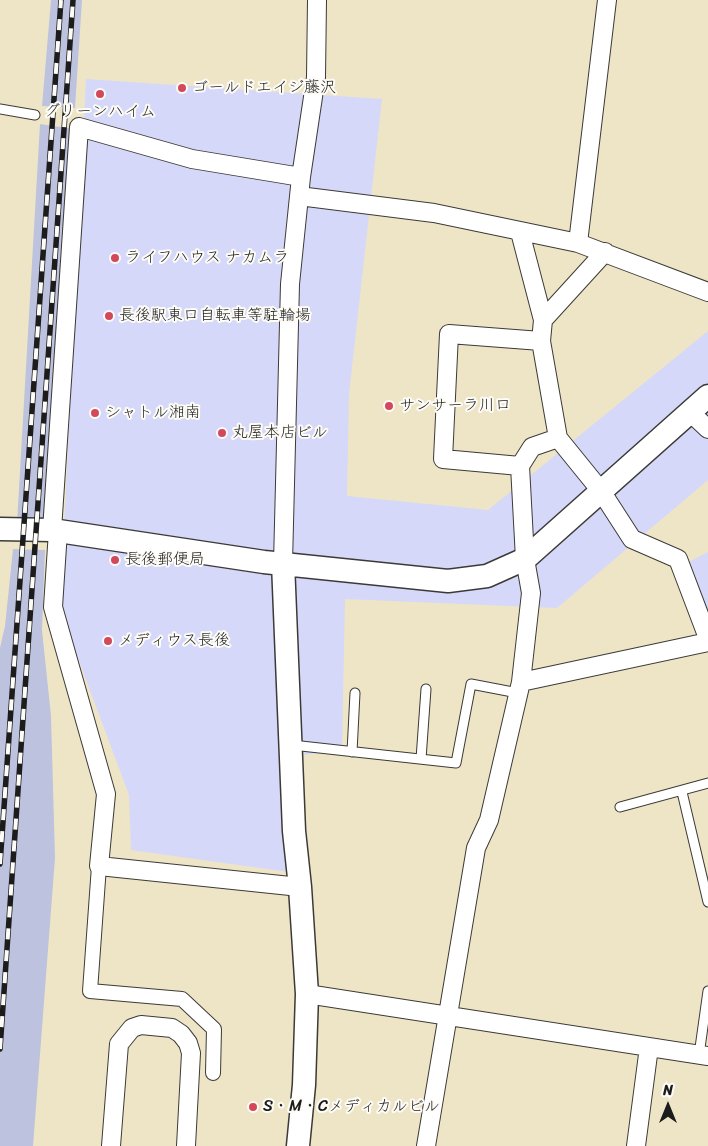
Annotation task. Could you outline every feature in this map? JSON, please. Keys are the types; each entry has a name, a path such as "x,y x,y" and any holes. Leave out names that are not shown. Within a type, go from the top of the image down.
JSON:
{"street":[{"path":"298,1146 304,1085 307,994 294,831 292,746 283,564 290,284 301,177 316,77 317,0"},
{"path":"578,243 607,0"},
{"path":"213,1073 214,1029 182,999 90,991 106,794 54,607 55,531 79,128 192,159 301,177"},
{"path":"299,196 434,213 578,243 708,292"},
{"path":"520,232 543,320 541,341 558,438 601,491 632,539 678,559 708,640 520,687"},
{"path":"543,320 605,252"},
{"path":"520,466 443,459 449,334 541,341"},
{"path":"0,529 55,531 283,564 448,581 487,576 525,559 708,396"},
{"path":"691,413 708,429"},
{"path":"426,1146 476,848 489,820 520,687 531,593 525,559 520,466 532,447 558,438"},
{"path":"99,866 300,888"},
{"path":"307,994 703,1056"},
{"path":"111,1146 119,1044 124,1035 132,1028 141,1025 172,1028 181,1034 188,1043 191,1053 186,1146"},
{"path":"636,1146 649,1047"}],"lane":[{"path":"0,109 35,115"},
{"path":"292,746 456,763 471,684 520,687"},
{"path":"421,759 426,689"},
{"path":"352,752 354,693"},
{"path":"620,807 682,792 708,783"},
{"path":"682,792 708,902"},
{"path":"703,1056 708,991"}],"shaded area":[{"path":"51,0 82,0 75,108 42,106"},
{"path":"86,79 382,99 349,394 347,496 488,510 708,331 708,480 557,608 345,599 342,751 300,755 310,875 131,850 129,795 60,610"},
{"path":"40,124 74,129 47,524 17,523"},
{"path":"13,549 45,550 42,630 51,716 55,858 33,1146 0,1146 0,648 5,626"},
{"path":"708,552 708,626 683,565"}],"railway":[{"path":"0,864 61,0"},
{"path":"0,1049 73,0"}],"place":[{"name":"ゴールドエイジ藤沢","path":"182,88"},
{"name":"グリーンハイム","path":"100,94"},
{"name":"ライフハウス ナカムラ","path":"115,258"},
{"name":"長後駅東口自転車等駐輪場","path":"109,316"},
{"name":"サンサーラ川口","path":"389,406"},
{"name":"シャトル湘南","path":"95,413"},
{"name":"丸屋本店ビル","path":"222,433"},
{"name":"長後郵便局","path":"115,560"},
{"name":"メディウス長後","path":"108,641"},
{"name":"S・M・Cメディカルビル","path":"253,1107"}]}
